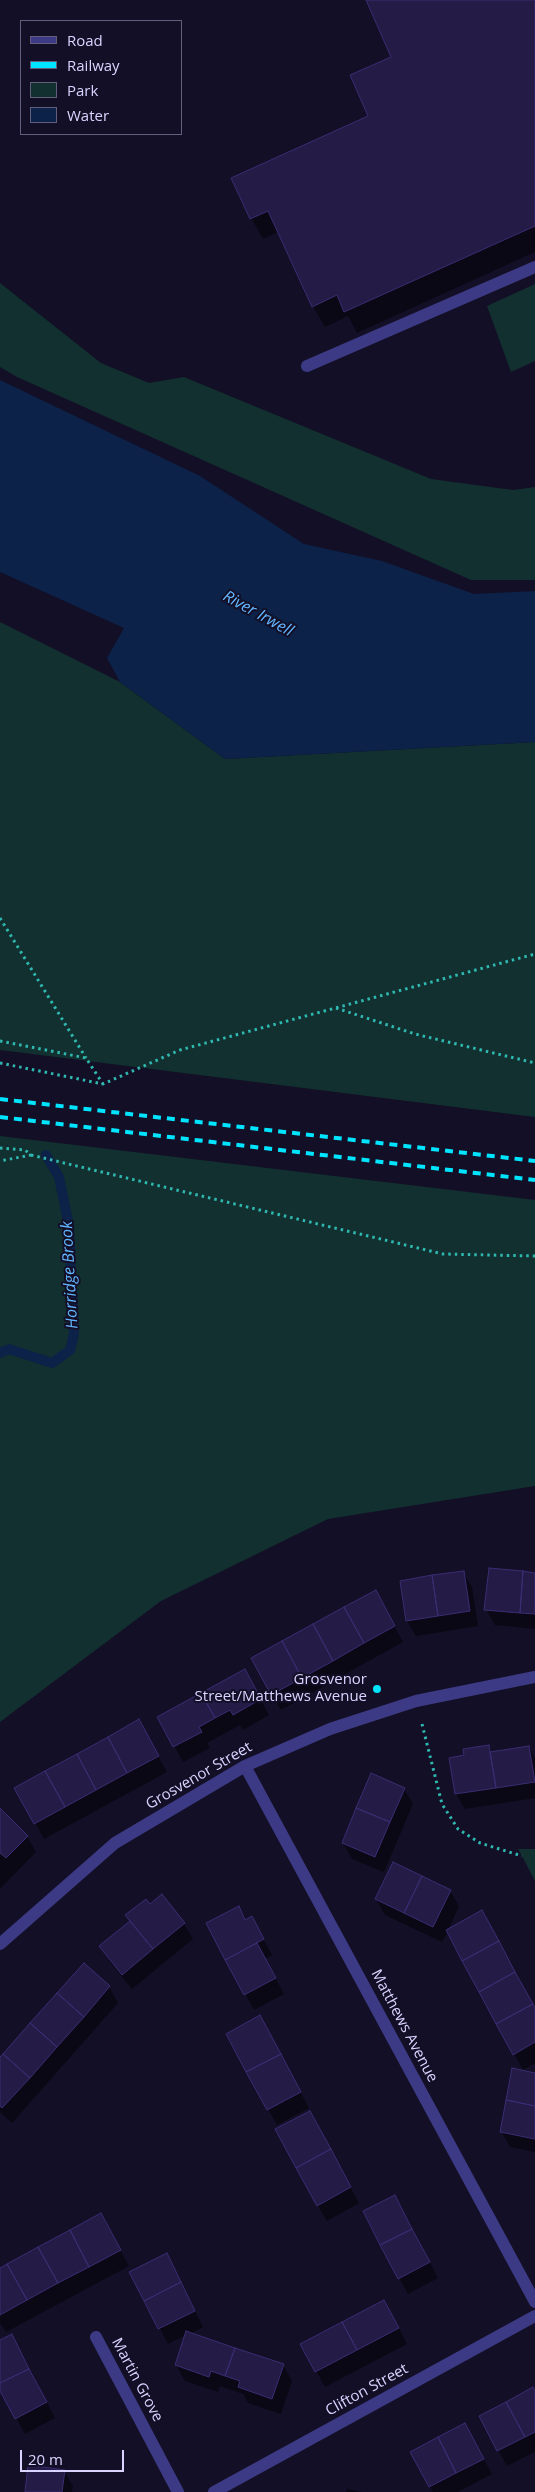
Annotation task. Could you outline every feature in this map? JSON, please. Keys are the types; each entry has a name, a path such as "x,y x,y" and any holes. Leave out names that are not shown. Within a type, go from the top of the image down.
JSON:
{"street":[{"path":"307,366 535,267"},
{"name":"Grosvenor Street","path":"0,1944 115,1843 245,1766 330,1728 416,1701 535,1677"},
{"name":"Matthews Avenue","path":"245,1766 535,2302"},
{"name":"Clifton Street","path":"214,2492 535,2316"},
{"name":"Martin Grove","path":"96,2337 178,2492"}],"path":[{"path":"0,918 103,1084"},
{"path":"0,1063 103,1084 180,1050 535,954"},
{"path":"336,1008 415,1034 535,1063"},
{"path":"0,1041 86,1058"},
{"path":"0,1148 25,1150 31,1155"},
{"path":"0,1161 31,1155 443,1254 535,1256"},
{"path":"416,1701 442,1804 458,1829 480,1843 522,1856"}],"green space":[{"path":"0,283 101,363 149,383 184,377 431,479 513,490 535,487 535,580 471,580 17,377 0,367"},
{"path":"535,284 535,361 511,372 487,306"},
{"path":"0,622 120,682 225,759 535,742 535,1117 0,1050"},
{"path":"0,1136 535,1200 535,1486 328,1519 161,1601 0,1722"},
{"path":"518,1849 535,1849 535,1881 522,1856"}],"water":[{"name":"River Irwell","path":"0,380 200,476 304,544 382,561 474,594 535,591 535,742 225,759 120,682 107,658 124,628 0,572"}],"building":[{"path":"366,0 535,0 535,226 344,312 337,295 312,307 268,211 250,219 231,178 368,116 350,75 391,57"},
{"path":"489,1568 523,1571 520,1613 484,1610"},
{"path":"464,1571 470,1611 438,1616 432,1575"},
{"path":"523,1571 535,1573 535,1614 520,1613"},
{"path":"432,1575 438,1616 406,1621 400,1581"},
{"path":"376,1590 395,1626 364,1643 344,1607"},
{"path":"344,1607 364,1643 333,1661 313,1624"},
{"path":"313,1624 333,1661 302,1678 282,1641"},
{"path":"282,1641 302,1678 271,1695 251,1658"},
{"path":"245,1669 261,1699 233,1715 230,1710 215,1718 201,1693"},
{"path":"201,1693 215,1718 199,1727 202,1732 173,1747 157,1717"},
{"path":"139,1719 159,1756 127,1773 108,1737"},
{"path":"108,1737 127,1773 96,1790 77,1754"},
{"path":"489,1745 496,1788 455,1794 449,1758 464,1755 463,1749"},
{"path":"529,1746 535,1782 496,1788 490,1752"},
{"path":"77,1754 96,1790 65,1807 45,1771"},
{"path":"45,1771 65,1807 34,1824 14,1788"},
{"path":"371,1773 405,1788 390,1822 356,1808"},
{"path":"0,1808 28,1836 6,1858 0,1853"},
{"path":"356,1808 390,1822 375,1857 342,1843"},
{"path":"393,1862 422,1876 404,1913 375,1899"},
{"path":"422,1876 451,1890 433,1927 404,1913"},
{"path":"162,1894 185,1923 153,1949 125,1915 146,1899 150,1904"},
{"path":"239,1906 245,1920 252,1916 264,1939 225,1960 206,1923"},
{"path":"482,1910 499,1941 462,1961 446,1930"},
{"path":"130,1921 153,1949 122,1975 99,1946"},
{"path":"499,1941 515,1972 479,1992 462,1961"},
{"path":"257,1943 276,1978 244,1995 225,1960"},
{"path":"84,1963 110,1986 84,2017 57,1993"},
{"path":"515,1972 533,2004 496,2024 479,1992"},
{"path":"57,1993 84,2017 57,2047 30,2023"},
{"path":"533,2004 535,2008 535,2042 513,2055 496,2024"},
{"path":"260,2015 281,2054 246,2072 226,2034"},
{"path":"30,2023 57,2047 30,2078 3,2054"},
{"path":"3,2054 30,2078 2,2108 0,2106 0,2057"},
{"path":"281,2054 301,2092 267,2110 246,2072"},
{"path":"512,2068 535,2073 535,2106 506,2100"},
{"path":"506,2100 535,2106 535,2139 500,2132"},
{"path":"310,2111 331,2149 296,2168 275,2129"},
{"path":"331,2149 351,2187 317,2206 296,2168"},
{"path":"395,2195 412,2229 380,2245 363,2211"},
{"path":"101,2213 121,2250 89,2267 70,2230"},
{"path":"412,2229 430,2262 398,2279 380,2245"},
{"path":"70,2230 89,2267 58,2283 38,2247"},
{"path":"38,2247 58,2283 27,2300 7,2264"},
{"path":"167,2253 181,2282 144,2301 129,2272"},
{"path":"7,2264 27,2300 0,2315 0,2268"},
{"path":"181,2282 195,2311 158,2329 144,2301"},
{"path":"384,2300 399,2328 357,2350 342,2322"},
{"path":"342,2322 357,2350 315,2372 300,2344"},
{"path":"186,2331 235,2348 225,2376 211,2371 209,2377 175,2365"},
{"path":"12,2334 29,2369 0,2383 0,2340"},
{"path":"235,2348 284,2364 272,2399 238,2387 240,2381 225,2376"},
{"path":"29,2369 47,2402 15,2419 0,2391 0,2383"},
{"path":"533,2387 535,2391 535,2432 525,2437 506,2402"},
{"path":"506,2402 525,2437 497,2451 479,2416"},
{"path":"465,2423 484,2459 456,2473 438,2437"},
{"path":"438,2437 456,2473 429,2487 410,2452"},
{"path":"28,2465 65,2470 62,2492 25,2492"}],"waterway":[{"name":"Horridge Brook","path":"0,1353 9,1349 52,1363 70,1350 74,1334 69,1226 59,1177 46,1155"}],"railway":[{"path":"0,1099 535,1161"},
{"path":"0,1117 535,1180"}],"place":[{"name":"Grosvenor Street/Matthews Avenue","path":"377,1689"}]}
